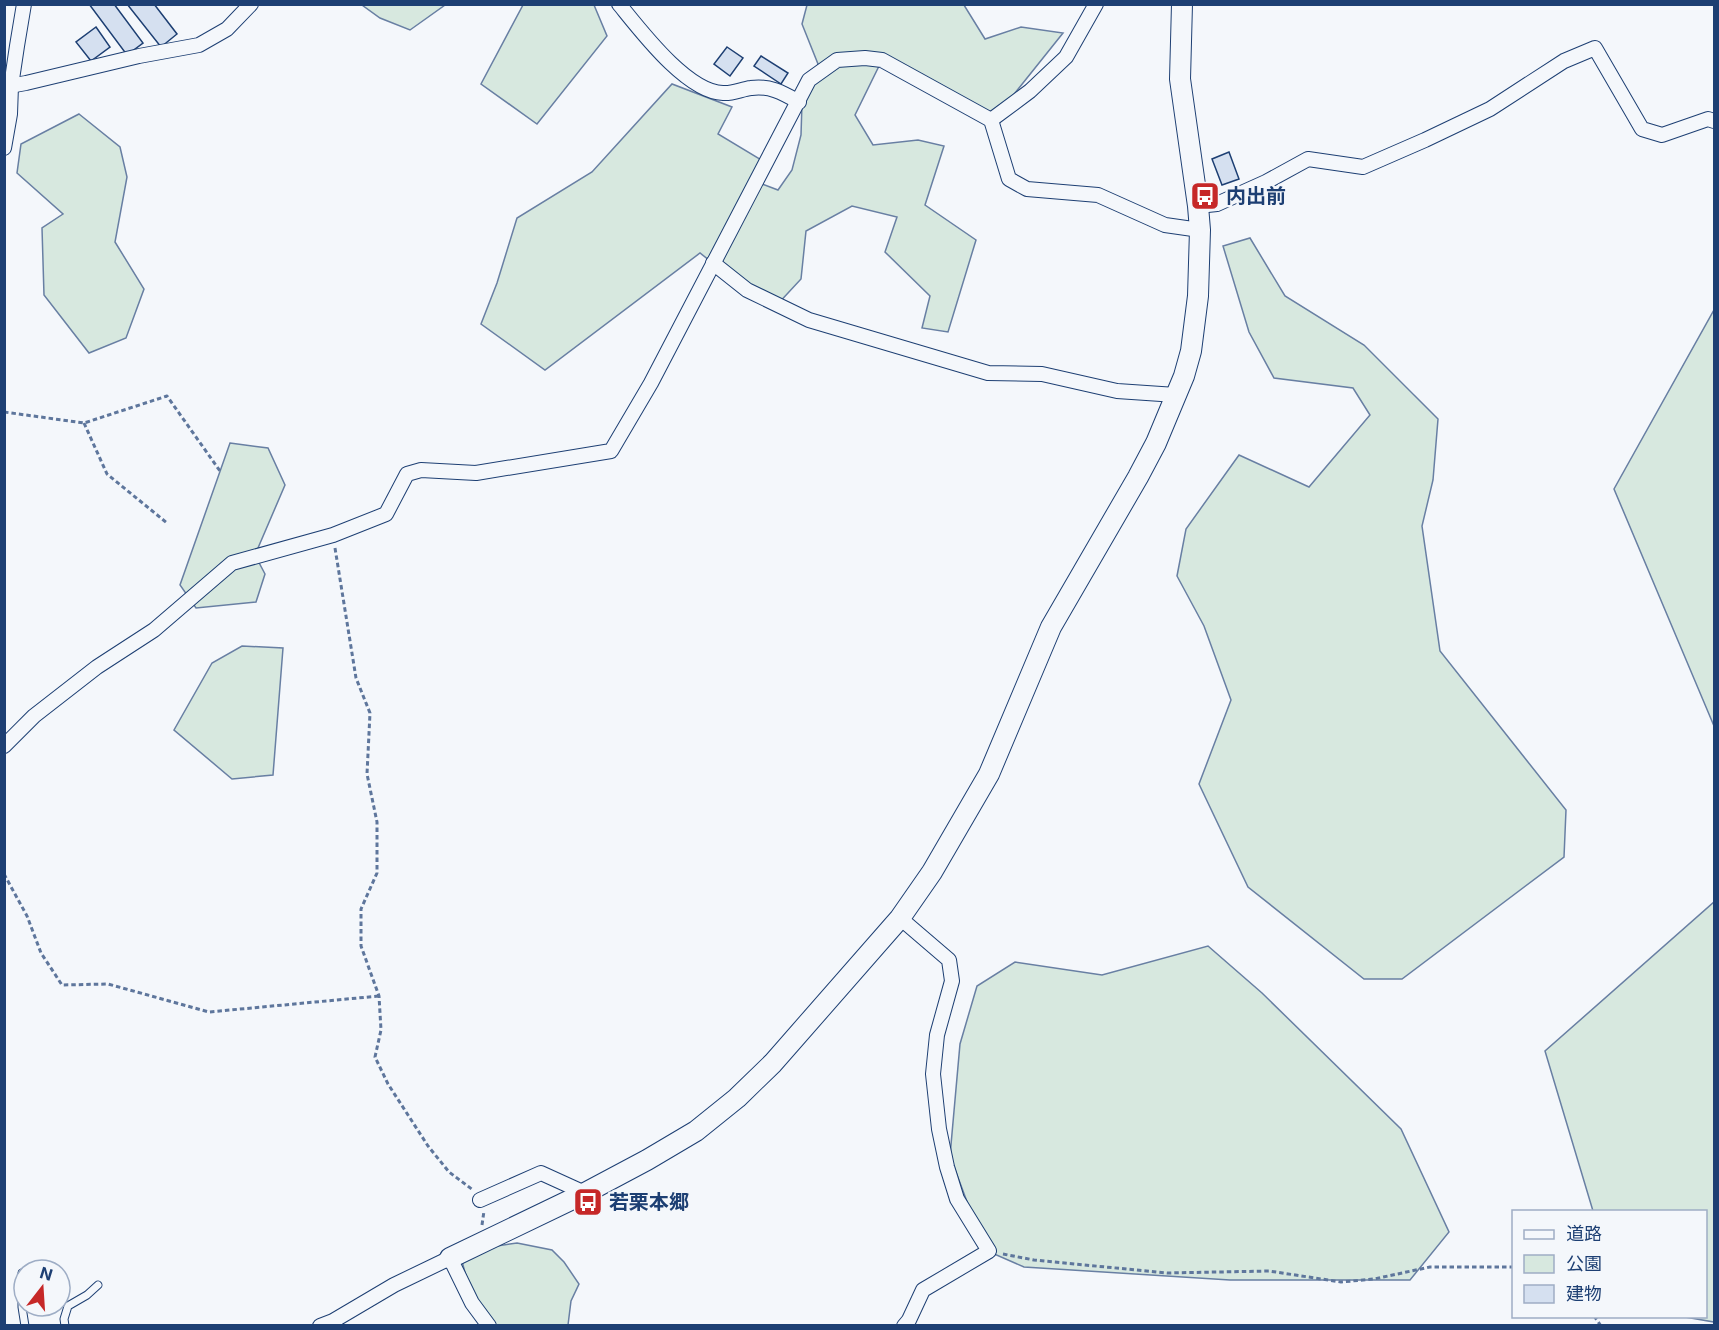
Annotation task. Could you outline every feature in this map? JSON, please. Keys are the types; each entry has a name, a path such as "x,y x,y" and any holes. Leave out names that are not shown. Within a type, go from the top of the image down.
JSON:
{"street":[{"path":"4,148 10,114 8,86 24,4"},
{"path":"8,86 139,56 199,45 227,29 251,4"},
{"path":"619,4 668,61 708,91 725,94 752,87 774,88 799,102"},
{"path":"992,120 1030,91 1066,57 1096,4"},
{"path":"320,1326 333,1321 394,1285 585,1193 696,1131 737,1098 773,1063 900,918 932,872 989,774 1051,627 1138,477 1184,375 1194,333 1198,296 1200,230 1180,78 1182,4"},
{"path":"1198,207 1217,204 1266,182 1308,159 1363,167 1490,109 1564,61 1595,48 1642,129 1662,135 1708,119 1714,121"},
{"path":"4,746 34,716 97,667 154,630 232,563 333,535 386,514 407,474 422,470 476,473 611,451 651,383 712,262 809,80 837,60 865,58 882,60 992,120 1009,179 1027,189 1098,195 1164,225 1200,230"},
{"path":"712,262 747,290 809,320 988,373 1042,374 1117,391 1176,395"},
{"path":"900,918 949,960 952,981 937,1035 933,1074 939,1129 957,1199 989,1251 923,1290 904,1326"},
{"path":"480,1200 541,1173 585,1193"},
{"path":"450,1258 472,1303 489,1326"}],"lane":[{"path":"65,1326 64,1319 68,1306 87,1295 98,1285"}],"path":[{"path":"4,412 84,423 166,396 220,471"},
{"path":"84,423 107,474 167,523"},
{"path":"333,535 356,678 370,713 367,774 377,822 377,873 360,909 361,946 379,996 381,1030 375,1057 388,1084 428,1146 449,1172 476,1193 484,1210 482,1244"},
{"path":"4,874 27,916 42,953 62,985 108,984 209,1011 379,996"},
{"path":"989,1251 1034,1260 1167,1273 1269,1271 1341,1282 1374,1279 1430,1267 1512,1267"}],"green space":[{"path":"362,5 445,5 410,30 380,18"},
{"path":"523,5 594,5 607,36 537,124 481,84"},
{"path":"807,5 964,5 985,39 1021,27 1063,33 995,118 882,60 855,115 873,145 918,140 944,146 925,205 976,240 948,332 922,328 930,296 885,252 897,217 852,206 806,231 801,279 775,307 747,290 700,253 545,370 481,324 497,283 517,218 592,172 672,84 732,107 718,134 768,164 762,184 778,190 792,170 801,135 802,103 818,64 802,24"},
{"path":"79,114 120,147 127,177 115,242 144,289 126,338 89,353 44,295 42,228 63,214 17,173 21,144"},
{"path":"1250,238 1285,296 1364,345 1438,419 1433,480 1422,526 1440,651 1566,810 1564,857 1402,979 1364,979 1248,887 1199,784 1231,700 1204,626 1177,576 1186,529 1239,455 1309,487 1370,415 1353,388 1274,378 1249,332 1223,246"},
{"path":"1714,310 1714,726 1614,489"},
{"path":"230,443 268,448 285,485 255,555 265,574 256,602 196,608 180,585"},
{"path":"242,646 283,648 273,775 232,779 174,730 212,663"},
{"path":"1714,902 1714,1322 1691,1318 1707,1318 1707,1210 1593,1210 1545,1051"},
{"path":"1208,946 1262,993 1401,1129 1449,1232 1410,1280 1230,1280 1024,1267 985,1250 950,1156 960,1044 977,986 1015,962 1102,975"},
{"path":"517,1243 552,1250 564,1262 579,1284 571,1301 568,1325 498,1326 479,1307 470,1288 462,1261 497,1246"}],"building":[{"path":"89,4 114,4 143,43 127,55"},
{"path":"127,4 154,4 177,34 161,47"},
{"path":"96,27 110,47 91,61 76,42"},
{"path":"727,47 743,58 730,76 714,64"},
{"path":"761,56 788,73 781,84 754,66"},
{"path":"1229,152 1239,179 1222,185 1212,159"}],"place":[{"name":"内出前","path":"1205,196"},
{"name":"若栗本郷","path":"588,1202"}]}
